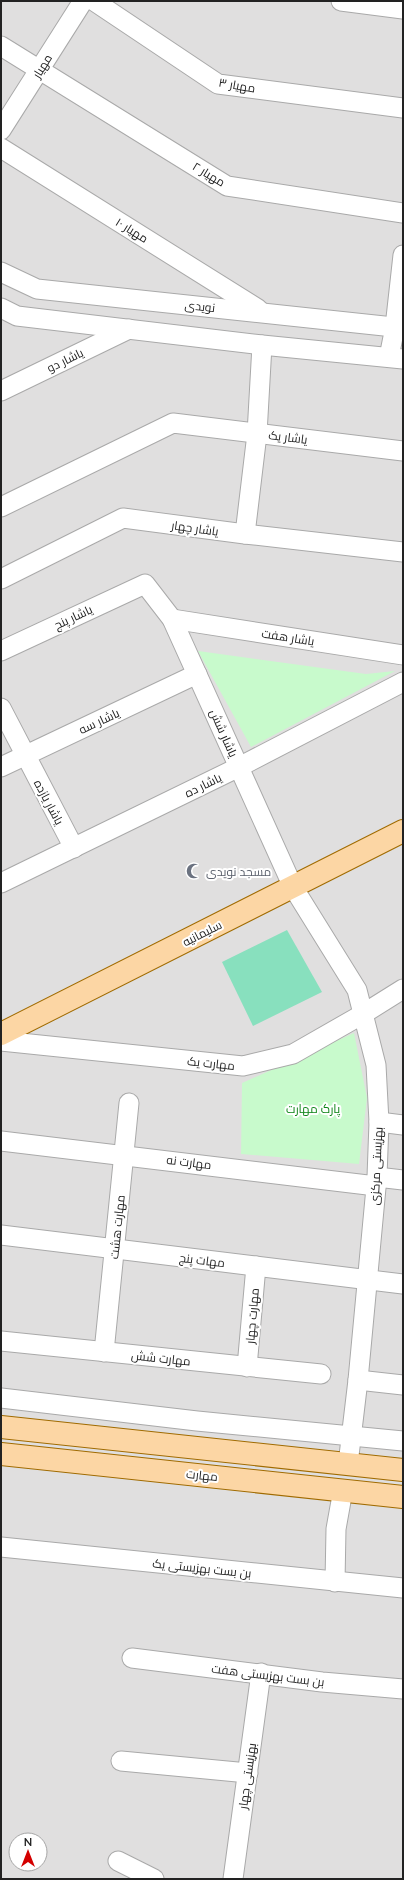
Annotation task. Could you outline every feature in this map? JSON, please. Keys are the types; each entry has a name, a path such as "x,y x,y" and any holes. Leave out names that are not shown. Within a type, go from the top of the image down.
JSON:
{"main road":[{"name":"سلیمانیه","path":"1,1034 403,831"},
{"path":"1,1427 403,1470"},
{"name":"مهارت","path":"1,1454 403,1496"},
{"path":"342,1490 348,1464"}],"street":[{"name":"مهیار","path":"1,130 83,1"},
{"name":"مهیار ۳","path":"94,1 218,84 403,108"},
{"path":"341,1 403,9"},
{"path":"1,46 40,70"},
{"name":"مهیار ۲","path":"40,70 227,186 403,213"},
{"name":"مهیار ۱۰","path":"1,148 262,312"},
{"path":"1,308 17,316 262,345 396,358 403,254"},
{"name":"نویدی","path":"1,272 37,289 399,327"},
{"name":"یاشار دو","path":"1,391 129,329"},
{"path":"245,534 257,434 262,345"},
{"name":"یاشار یک","path":"1,507 173,423 403,450"},
{"name":"یاشار چهار","path":"1,579 123,518 403,552"},
{"name":"یاشار شش","path":"145,584 172,619 293,887"},
{"name":"یاشار پنج","path":"1,651 145,584"},
{"name":"یاشار هفت","path":"172,619 403,655"},
{"name":"یاشار سه","path":"1,767 197,674"},
{"name":"یاشار ده","path":"1,883 239,767 403,682"},
{"name":"یاشار یازده","path":"1,708 74,848"},
{"name":"بهزیستی مرکزی","path":"293,887 357,990 376,1065 379,1122 376,1181 368,1280 348,1464"},
{"name":"مهارت یک","path":"1,1041 243,1066 293,1054 403,989"},
{"name":"مهارت هشت","path":"104,1352 129,1102"},
{"path":"379,1122 403,1125"},
{"name":"مهارت نه","path":"1,1141 376,1181 403,1180"},
{"name":"مهات پنج","path":"1,1235 403,1284"},
{"name":"مهارت چهار","path":"247,1366 256,1266"},
{"name":"مهارت شش","path":"1,1341 321,1374"},
{"path":"358,1380 403,1385"},
{"path":"1,1398 350,1437 403,1441"},
{"path":"335,1582 336,1529 342,1490"},
{"name":"بن بست بهزیستی یک","path":"1,1548 403,1588"},
{"name":"بن بست بهزیستی هفت","path":"132,1658 261,1673 322,1682 403,1688"},
{"name":"بهزیستی چهار","path":"232,1879 248,1774 261,1673"},
{"path":"121,1761 248,1774"},
{"path":"118,1861 154,1879"}],"shaded area":[{"path":"1,1 403,1 403,1879 1,1879"}],"green space":[{"path":"198,651 366,674 395,671 251,747"},
{"path":"287,930 322,992 253,1026 222,962"},
{"name":"پارک مهارت","path":"354,1033 367,1098 359,1164 241,1154 242,1083"}],"place":[{"name":"مسجد نویدی","path":"194,871"}]}
